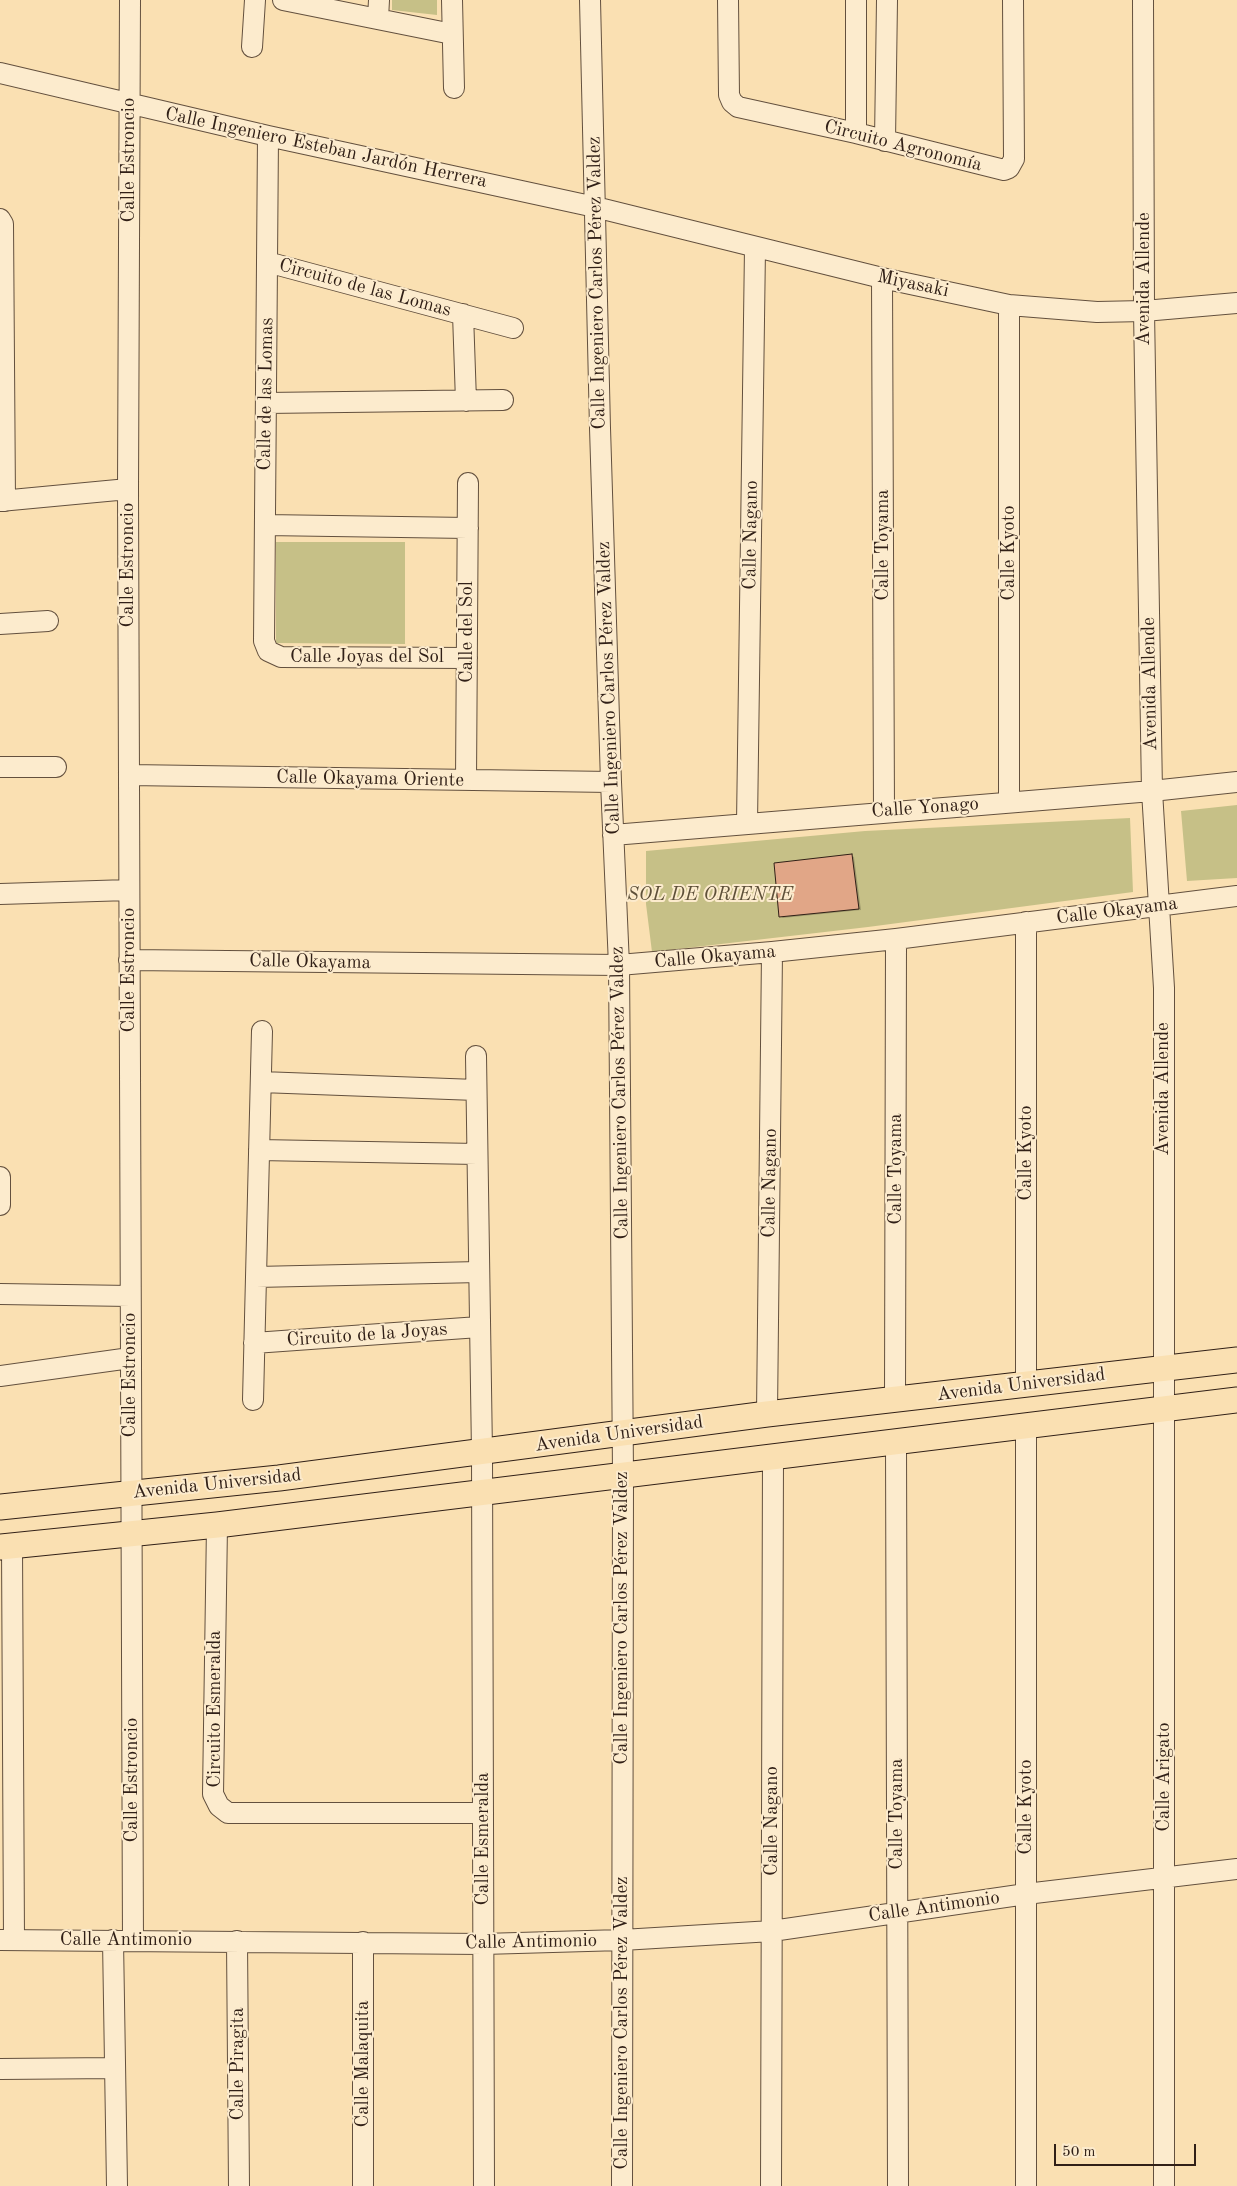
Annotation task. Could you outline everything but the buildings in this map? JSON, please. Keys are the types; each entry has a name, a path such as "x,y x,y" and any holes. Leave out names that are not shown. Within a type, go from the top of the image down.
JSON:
{"main road":[{"name":"Avenida Universidad","path":"0,1507 279,1478 482,1453 622,1432 767,1414 1237,1360"},
{"name":"Avenida Universidad","path":"6,1547 131,1532 217,1525 773,1455 1026,1427 1237,1400"}],"street":[{"name":"Calle Estroncio","path":"116,2186 115,2068 123,1940 131,1532 128,490 130,0"},
{"path":"252,47 255,0"},
{"path":"284,0 379,10 452,34"},
{"path":"452,0 454,88"},
{"name":"Calle Ingeniero Carlos Pérez Valdez","path":"590,0 594,207 611,782 619,965 622,1432 622,2186"},
{"name":"Circuito Agronomía","path":"728,0 729,95 732,102 738,107 885,140 998,170 1010,168 1014,158 1014,0"},
{"path":"856,0 856,133"},
{"path":"885,140 887,0"},
{"name":"Avenida Allende","path":"1144,0 1144,311 1152,791 1164,988 1163,1368"},
{"name":"Calle Ingeniero Esteban Jardón Herrera","path":"0,73 268,136 594,207"},
{"name":"Calle de las Lomas","path":"268,136 264,525 264,641 268,651"},
{"name":"Miyasaki","path":"594,207 882,278 1009,305 1063,311 1144,311 1237,303"},
{"path":"0,219 3,224 1,283 3,501 128,490"},
{"name":"Calle Nagano","path":"747,823 755,248"},
{"name":"Circuito de las Lomas","path":"267,262 513,328"},
{"name":"Calle Toyama","path":"882,278 884,811"},
{"name":"Calle Kyoto","path":"1008,802 1009,305"},
{"name":"Circuito de las Lomas","path":"463,314 466,401"},
{"path":"266,403 504,400"},
{"name":"Calle del Sol","path":"466,780 468,483"},
{"path":"264,525 468,528"},
{"path":"0,624 48,621"},
{"name":"Calle Joyas del Sol","path":"268,651 282,657 467,658"},
{"path":"0,767 56,767"},
{"name":"Calle Okayama Oriente","path":"129,775 611,782"},
{"name":"Calle Yonago","path":"614,835 884,811 1152,791 1237,782"},
{"path":"0,894 129,890"},
{"name":"Calle Okayama","path":"129,960 619,965 772,952 1237,896"},
{"name":"Calle Kyoto","path":"1026,922 1026,1384"},
{"name":"Calle Toyama","path":"895,1400 896,938"},
{"name":"Calle Nagano","path":"767,1414 772,952"},
{"path":"253,1400 262,1031"},
{"path":"476,1056 482,1492"},
{"path":"261,1082 476,1090"},
{"path":"259,1150 477,1154"},
{"path":"0,1177 0,1205"},
{"path":"256,1277 479,1272"},
{"path":"0,1294 130,1296"},
{"name":"Circuito de la Joyas","path":"254,1343 479,1327"},
{"path":"0,1376 130,1358"},
{"name":"Calle Arigato","path":"1163,1368 1164,2186"},
{"name":"Calle Kyoto","path":"1026,1427 1026,2186"},
{"name":"Calle Toyama","path":"896,1442 898,2186"},
{"name":"Calle Nagano","path":"771,2186 773,1455"},
{"name":"Calle Esmeralda","path":"482,1492 484,2186"},
{"name":"Circuito Esmeralda","path":"217,1525 213,1794 219,1806 228,1813 483,1813"},
{"path":"6,1547 7,1940"},
{"name":"Calle Antimonio","path":"7,1940 484,1944 622,1940 772,1931 1026,1894 1237,1869"},
{"name":"Calle Piragita","path":"237,1941 239,2186"},
{"name":"Calle Malaquita","path":"363,1942 363,2186"},
{"path":"0,2069 115,2068"}],"green space":[{"path":"392,0 437,0 437,15 392,10"},
{"path":"276,542 405,542 405,644 276,643"},
{"path":"1237,805 1237,878 1187,881 1181,811"},
{"name":"SOL DE ORIENTE","path":"1130,818 1133,892 868,927 652,952 646,904 646,851 865,831"}]}
